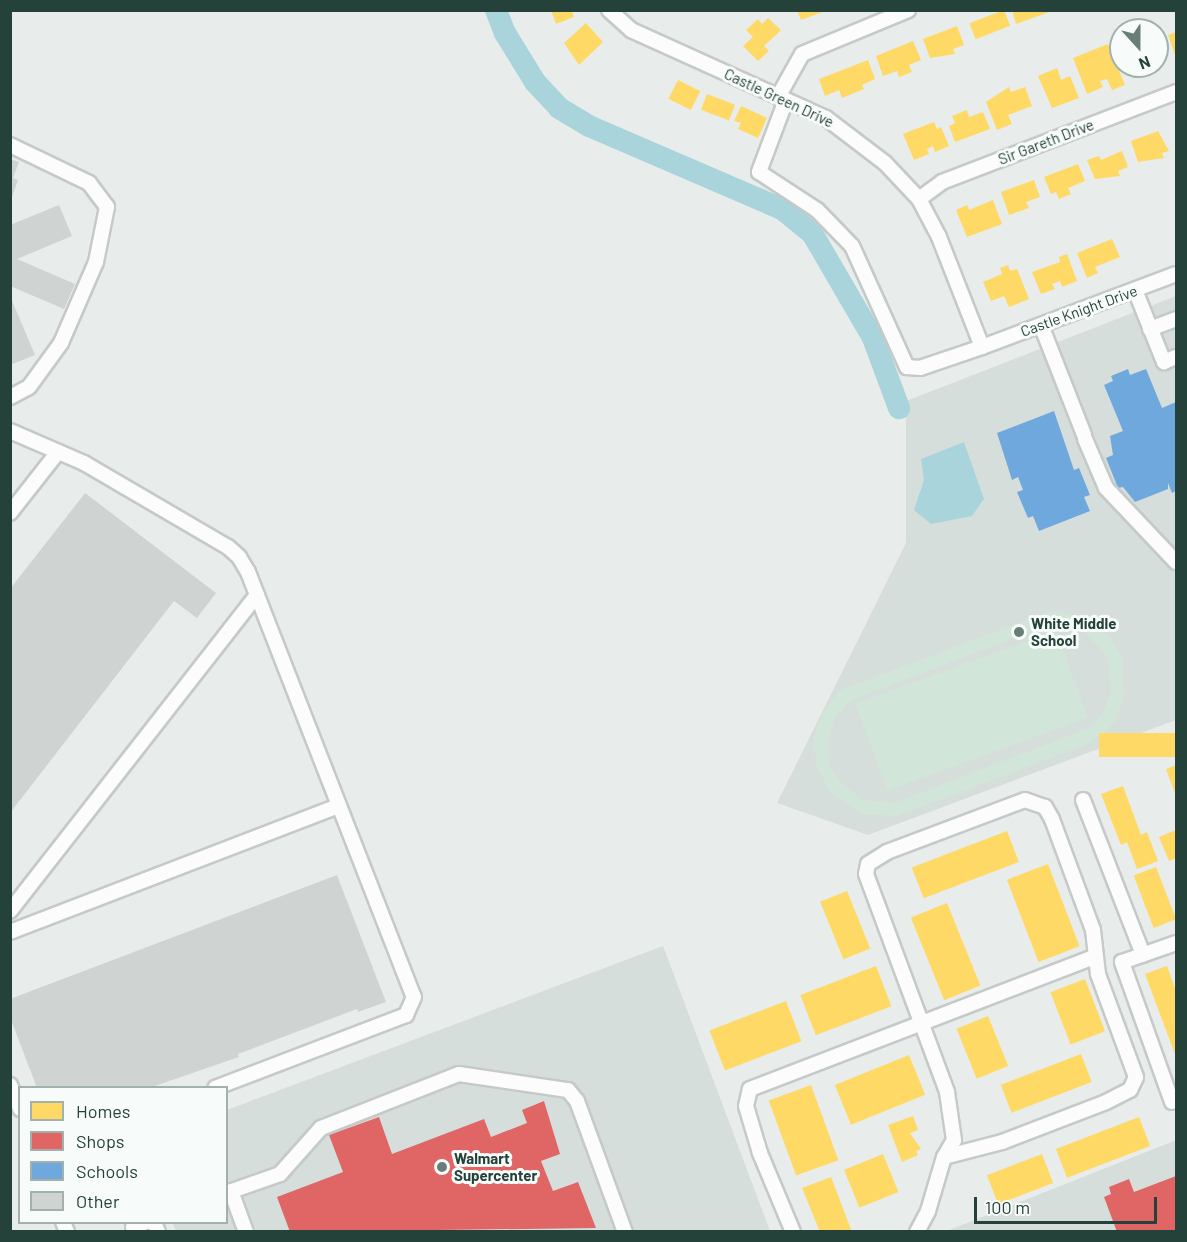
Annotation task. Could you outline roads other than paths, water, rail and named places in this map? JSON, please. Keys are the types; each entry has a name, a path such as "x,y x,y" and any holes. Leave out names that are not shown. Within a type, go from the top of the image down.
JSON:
{"street":[{"name":"Castle Green Drive","path":"609,10 631,30 845,130 885,163 919,199 951,262 982,347"},
{"path":"782,99 788,73 802,54 908,10"},
{"name":"Sir Gareth Drive","path":"919,199 942,182 1176,92"},
{"name":"Castle Knight Drive","path":"782,99 759,172 817,210 852,246 902,362 907,368 920,368 982,347 1176,274"},
{"path":"10,145 88,183 107,207 96,262 62,343 29,387 10,397"},
{"path":"1135,290 1164,362 1176,357"},
{"path":"1150,329 1176,319"},
{"path":"1041,325 1106,488 1176,562"},
{"path":"10,432 58,452 228,547 249,572 414,997 413,1006 406,1016 220,1086"},
{"path":"10,513 58,452"},
{"path":"10,911 257,595"},
{"path":"917,1232 928,1211 944,1157 954,1140 952,1114 923,1026 866,874 868,864 886,852 1025,800 1045,807 1093,930 1093,957 1136,1077 1130,1090 1002,1142 944,1157"},
{"path":"1083,800 1143,955"},
{"path":"10,932 339,806"},
{"path":"1172,1102 1122,962 1176,943"},
{"path":"793,1232 760,1153 746,1094 769,1079 923,1026 1093,957"},
{"path":"246,1232 229,1192 280,1174 321,1128 459,1074 568,1090 577,1101 625,1232"},
{"path":"10,1085 18,1104"}],"water":[{"path":"964,442 984,499 972,516 931,524 914,510 924,480 921,459"}],"waterway":[{"path":"496,10 505,33 535,82 559,108 589,126 782,209 812,233 873,338 899,408"}],"place":[{"name":"White Middle School","path":"1019,632"},
{"name":"Walmart Supercenter","path":"442,1167"}]}
